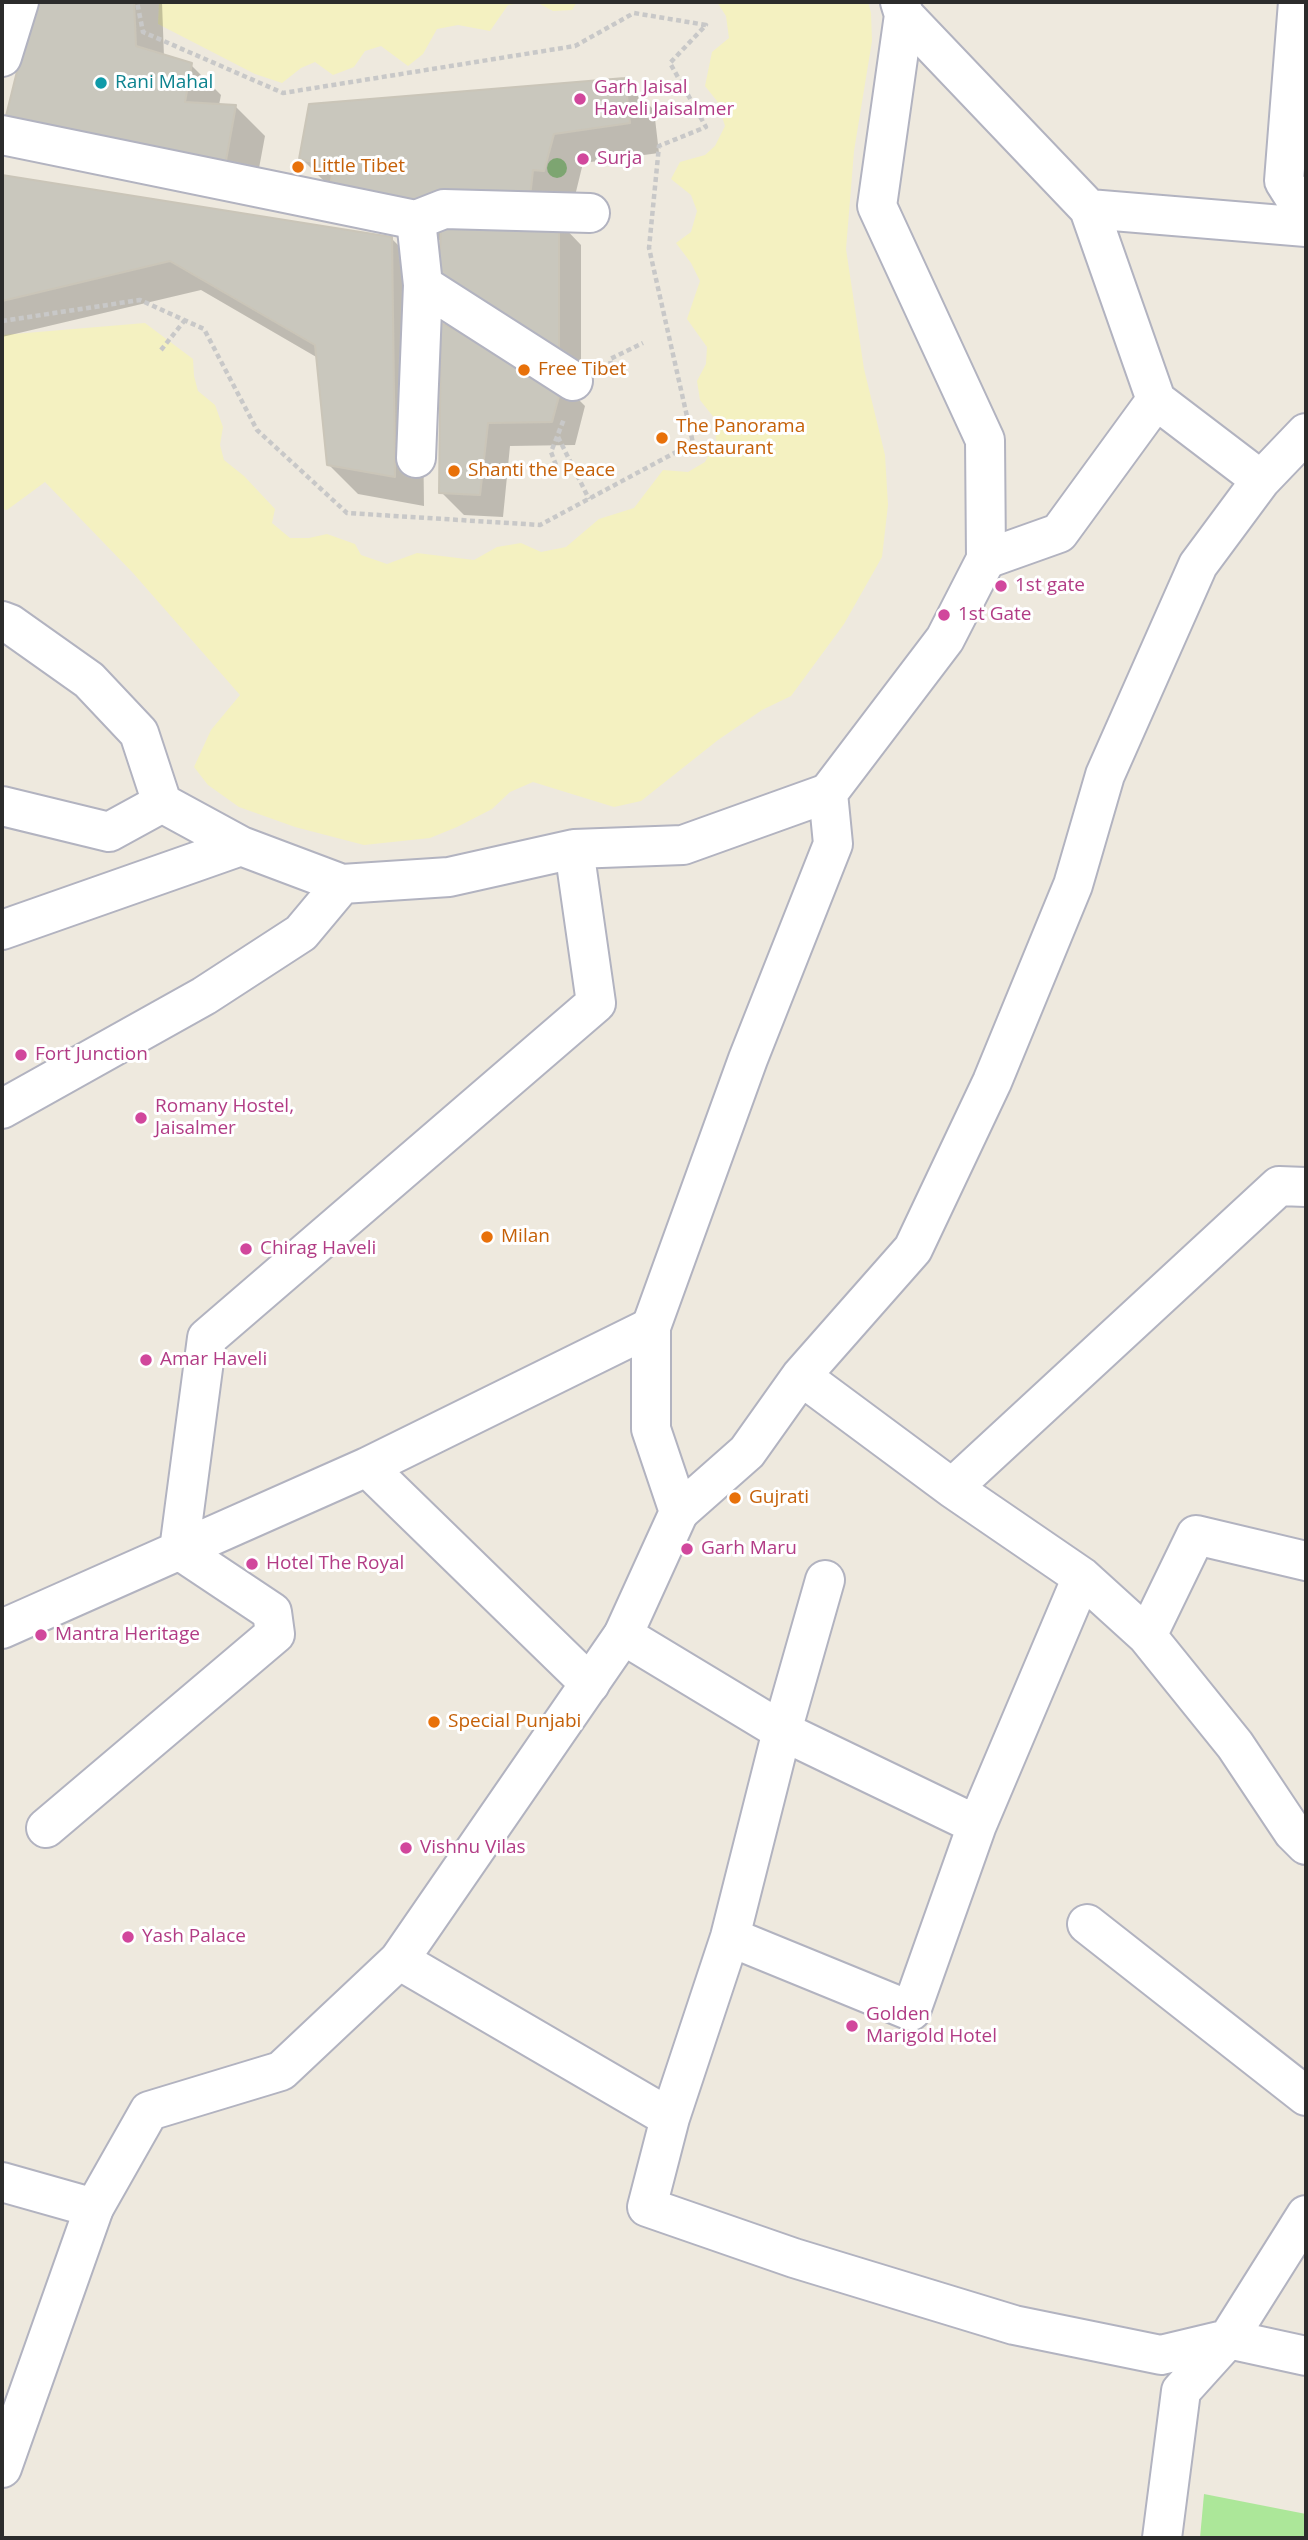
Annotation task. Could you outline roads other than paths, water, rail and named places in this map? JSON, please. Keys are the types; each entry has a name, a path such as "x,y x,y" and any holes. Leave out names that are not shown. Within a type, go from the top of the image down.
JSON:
{"street":[{"path":"2,57 19,2"},
{"path":"1298,2 1284,181 1306,216"},
{"path":"902,8 1089,209 1156,400 1261,480"},
{"path":"2,621 89,680 139,733 162,803 241,846 342,884 449,877 574,849 683,845 828,793 945,639 986,558 985,440 877,206 902,8"},
{"path":"2,135 416,220 444,209 590,213"},
{"path":"1089,209 1306,228"},
{"path":"416,220 423,285 416,458"},
{"path":"423,285 573,381"},
{"path":"986,558 1059,533 1156,400"},
{"path":"2,2468 94,2208 149,2111 281,2071 399,1960 623,1635 679,1512 747,1452 801,1376 913,1249 992,1082 1073,885 1105,775 1198,565 1261,480 1306,433"},
{"path":"679,1512 651,1429 651,1327 748,1059 833,844 828,793"},
{"path":"2,806 109,832 162,803"},
{"path":"2,930 241,846"},
{"path":"180,1550 207,1338 596,1003 574,849"},
{"path":"2,1109 204,996 301,933 342,884"},
{"path":"952,1488 1292,1186 1306,1159"},
{"path":"2,1629 367,1467 651,1327"},
{"path":"801,1376 952,1488 1082,1577 1147,1636 1235,1745 1293,1832 1306,1845"},
{"path":"367,1467 590,1684"},
{"path":"1147,1636 1195,1535 1306,1561"},
{"path":"46,1828 275,1634 272,1612 180,1550"},
{"path":"730,1937 911,2011 977,1825 1082,1577"},
{"path":"825,1580 782,1731 730,1937 670,2118 647,2207 794,2258 1014,2325 1161,2355 1228,2339 1306,2356"},
{"path":"623,1635 782,1731 977,1825"},
{"path":"1087,1924 1306,2096"},
{"path":"399,1960 670,2118"},
{"path":"2,2182 94,2208"},
{"path":"1162,2538 1181,2391 1228,2339 1306,2215"}],"place":[{"name":"Rani Mahal","path":"101,83"},
{"name":"Garh Jaisal Haveli Jaisalmer","path":"580,99"},
{"name":"Surja","path":"583,159"},
{"name":"Little Tibet","path":"298,167"},
{"name":"Free Tibet","path":"524,370"},
{"name":"The Panorama Restaurant","path":"662,438"},
{"name":"Shanti the Peace","path":"454,471"},
{"name":"1st gate","path":"1001,586"},
{"name":"1st Gate","path":"944,615"},
{"name":"Fort Junction","path":"21,1055"},
{"name":"Romany Hostel, Jaisalmer","path":"141,1118"},
{"name":"Milan","path":"487,1237"},
{"name":"Chirag Haveli","path":"246,1249"},
{"name":"Amar Haveli","path":"146,1360"},
{"name":"Gujrati","path":"735,1498"},
{"name":"Garh Maru","path":"687,1549"},
{"name":"Hotel The Royal","path":"252,1564"},
{"name":"Mantra Heritage","path":"41,1635"},
{"name":"Special Punjabi","path":"434,1722"},
{"name":"Vishnu Vilas","path":"406,1848"},
{"name":"Yash Palace","path":"128,1937"},
{"name":"Golden Marigold Hotel","path":"852,2026"}]}
